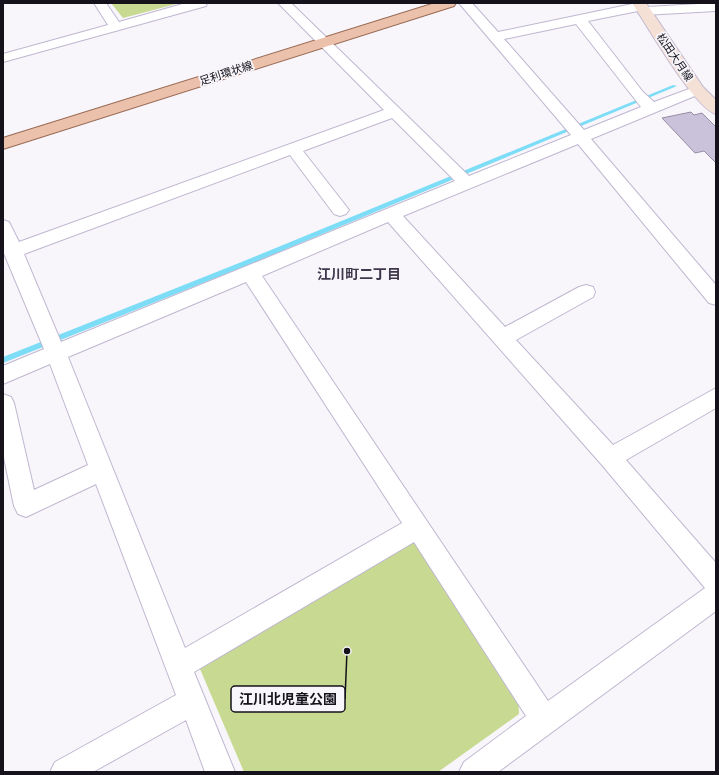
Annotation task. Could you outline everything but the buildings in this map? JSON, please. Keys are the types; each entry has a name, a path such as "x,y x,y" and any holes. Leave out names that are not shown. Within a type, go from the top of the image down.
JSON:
{"main road":[{"name":"足利環状線","path":"3,144 449,3"},
{"name":"松田大月線","path":"641,7 697,90 716,109"}],"street":[{"path":"100,3 116,27"},
{"path":"3,58 201,3"},
{"path":"284,3 461,177"},
{"path":"465,3 576,130 716,298"},
{"path":"495,38 641,7 716,7"},
{"path":"580,20 644,102"},
{"path":"3,375 52,344 250,273 391,214 461,177 644,102 697,90"},
{"path":"12,251 394,112"},
{"path":"293,148 340,210"},
{"path":"391,214 610,458 716,582"},
{"path":"3,226 12,251 52,344 220,772"},
{"path":"250,273 545,720"},
{"path":"502,338 586,292"},
{"path":"610,458 716,397"},
{"path":"3,404 26,506 101,470"},
{"path":"178,667 417,527"},
{"path":"474,772 716,595"},
{"path":"65,772 192,701"}],"green space":[{"path":"111,3 180,3 123,18"},
{"path":"416,537 518,690 519,714 438,772 244,772 197,662"}],"waterway":[{"path":"3,360 246,263 675,86"}],"place":[{"name":"江川北児童公園","path":"347,651"}],"district":[{"name":"江川町二丁目","path":"359,273"}]}
